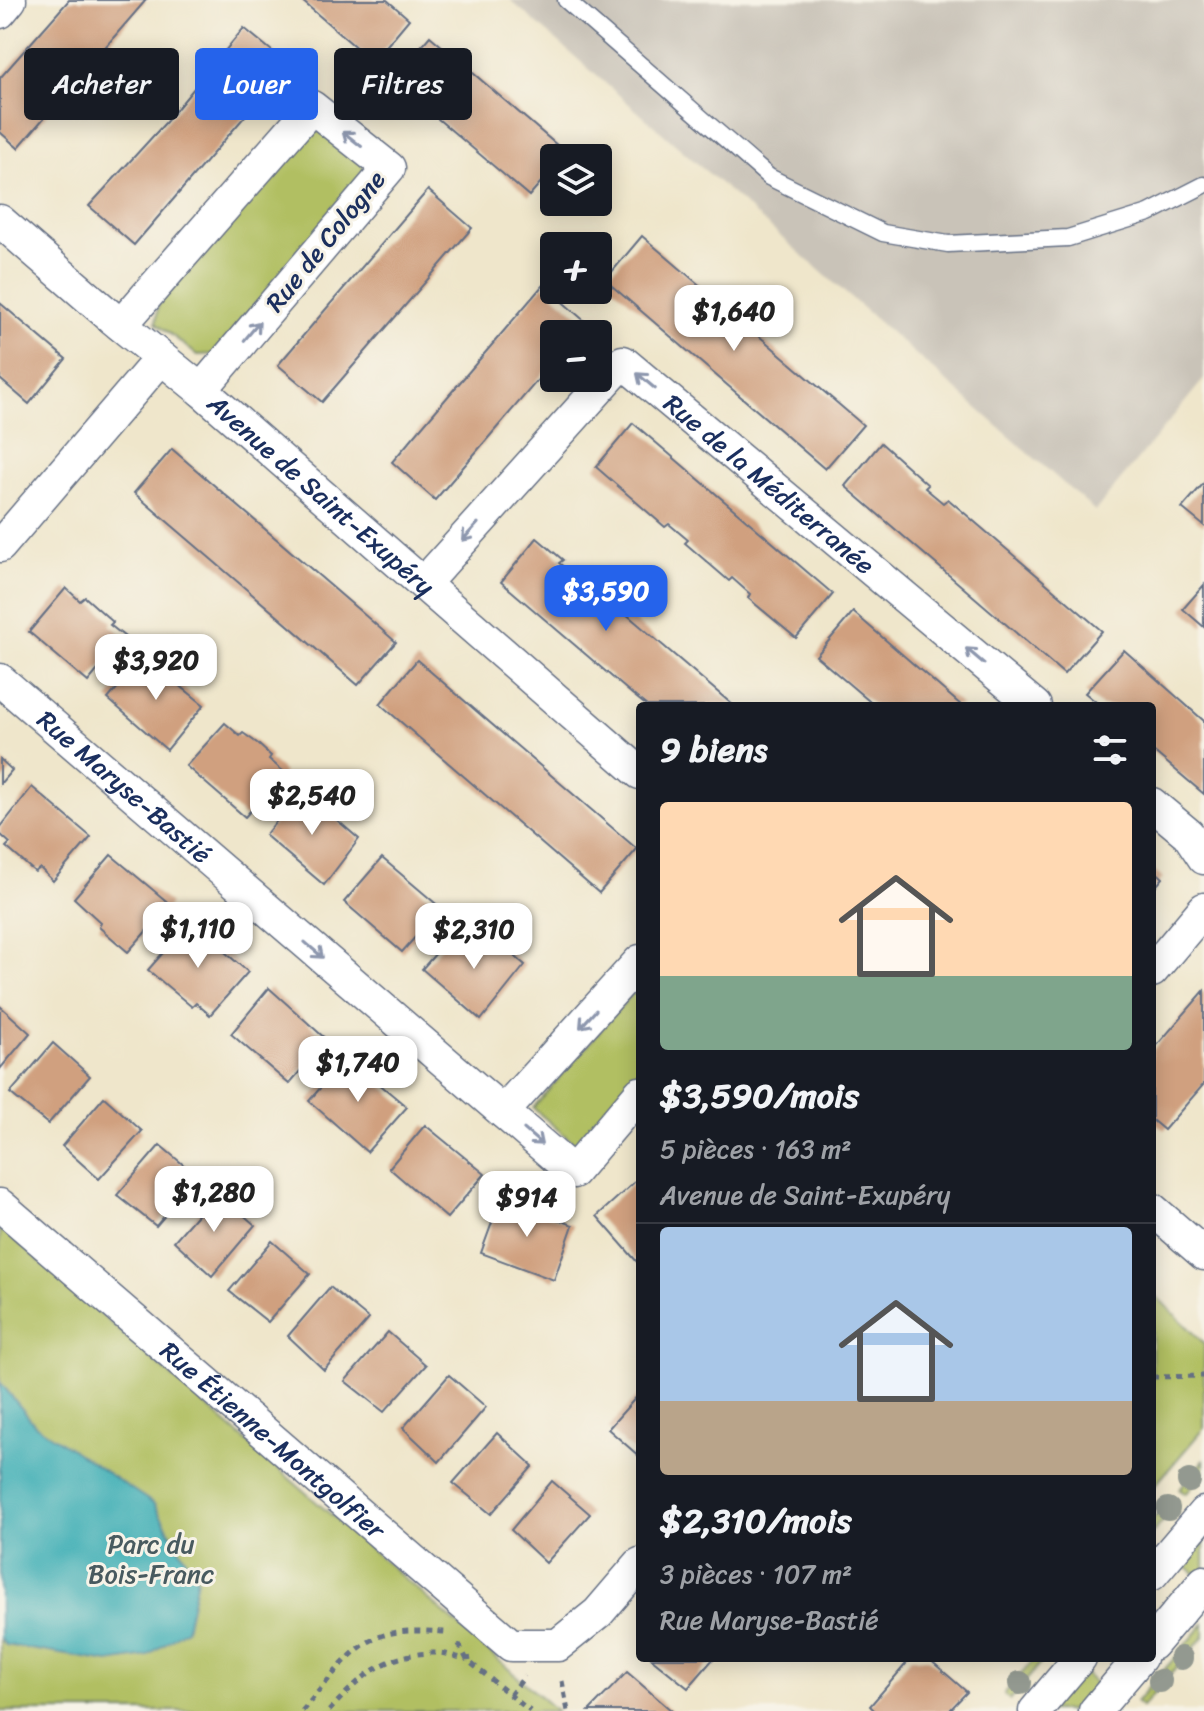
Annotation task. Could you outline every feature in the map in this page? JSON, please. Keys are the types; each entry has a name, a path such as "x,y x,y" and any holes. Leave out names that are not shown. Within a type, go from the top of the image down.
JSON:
{"street":[{"path":"0,12 10,0"},
{"name":"Rue de Cologne","path":"121,325 312,107 389,168 201,390"},
{"name":"Avenue de Saint-Exupéry","path":"0,221 201,390 636,769"},
{"path":"0,546 161,358"},
{"name":"Rue de la Méditerranée","path":"424,583 623,362 1030,702"},
{"name":"Rue Maryse-Bastié","path":"0,680 573,1172 636,1098"},
{"path":"1156,807 1188,834 1204,858"},
{"path":"1156,966 1204,909"},
{"path":"503,1112 636,965"},
{"name":"Rue Étienne-Montgolfier","path":"0,1205 511,1645"},
{"path":"1156,1212 1204,1254"},
{"path":"1156,1569 1204,1513"},
{"path":"511,1645 558,1645 598,1613 636,1569"},
{"path":"1156,1637 1204,1582"},
{"path":"1035,1711 1077,1662"},
{"path":"1095,1711 1135,1662"}],"lane":[{"path":"566,0 769,177 883,233 948,244 1068,238 1149,213 1204,185"}],"path":[{"path":"1156,1377 1204,1376"},
{"path":"302,1711 349,1659 372,1640 405,1631 456,1633 467,1660 530,1711"},
{"path":"329,1711 356,1682 383,1663 402,1655 443,1653 467,1660 511,1645"},
{"path":"510,1695 528,1673"},
{"path":"562,1681 568,1711"}],"shaded area":[{"path":"510,0 1204,0 1204,379 1095,511"}],"green space":[{"path":"311,123 364,150 363,175 220,354 197,355 156,323 159,298"},
{"path":"636,990 636,1078 576,1145 533,1108"},
{"name":"Parc du Bois-Franc","path":"0,1227 557,1711 0,1711"},
{"path":"1156,1296 1204,1343 1204,1428 1156,1484"},
{"path":"1204,1460 1204,1473 1186,1494 1179,1489"},
{"path":"1173,1497 1179,1502 1156,1529 1156,1516"},
{"path":"1204,1526 1204,1571 1199,1577 1176,1558"},
{"path":"1204,1624 1204,1636 1142,1707 1136,1702"},
{"path":"1032,1662 1042,1662 1010,1700 1004,1694"},
{"path":"1081,1670 1102,1689 1084,1711 1046,1711"}],"water":[{"path":"0,1382 35,1425 154,1504 197,1579 186,1629 147,1656 109,1662 6,1645 0,1638"}],"building":[{"path":"69,0 146,0 104,48 27,48"},
{"path":"301,0 387,0 409,19 385,48 357,48"},
{"path":"244,28 268,48 227,48"},
{"path":"430,36 444,48 420,48"},
{"path":"24,51 24,120 42,120 18,148 0,132 0,78"},
{"path":"472,72 556,144 540,144 540,183 529,196 439,120 472,120"},
{"path":"195,87 195,120 242,120 134,245 89,206 168,120 179,120 179,106"},
{"path":"428,190 472,228 322,402 278,365"},
{"path":"642,236 863,425 825,469 612,286 612,272"},
{"path":"540,289 540,304 565,304 584,320 540,320 540,377 435,500 392,462"},
{"path":"0,303 66,359 29,404 0,379"},
{"path":"633,423 833,594 796,638 748,598 750,594 732,578 729,581 685,543 688,540 669,524 665,527 596,467"},
{"path":"881,443 928,485 925,488 943,503 948,499 1102,631 1064,674 845,486"},
{"path":"172,449 396,642 358,685 134,493"},
{"path":"1204,483 1204,526 1182,508"},
{"path":"537,538 563,560 559,563 581,581 584,578 729,702 642,702 501,582"},
{"path":"1204,585 1204,627 1183,609"},
{"path":"66,588 80,601 85,597 125,637 88,682 29,632"},
{"path":"853,612 957,702 870,702 816,656"},
{"path":"1124,650 1204,721 1204,794 1156,753 1156,702 1096,702 1085,693"},
{"path":"145,655 160,669 164,665 181,680 178,684 204,705 167,750 108,699"},
{"path":"417,660 636,850 599,893 380,704"},
{"path":"225,723 240,736 243,733 257,743 284,772 245,817 186,766"},
{"path":"0,759 12,770 0,784"},
{"path":"32,787 91,837 53,881 40,868 35,872 6,847 10,843 0,834 0,828"},
{"path":"302,790 359,839 324,885 265,835"},
{"path":"111,855 170,904 128,952 99,927 101,923 74,898"},
{"path":"382,858 441,908 402,952 344,902"},
{"path":"1156,872 1163,878 1156,886"},
{"path":"190,922 248,972 210,1015 196,1003 192,1007 148,970"},
{"path":"461,925 490,950 497,941 525,965 481,1020 422,969"},
{"path":"269,988 327,1040 289,1084 231,1034"},
{"path":"1204,991 1204,1084 1164,1130 1156,1123 1156,1046"},
{"path":"0,1006 30,1033 0,1069"},
{"path":"53,1043 90,1076 48,1124 10,1093"},
{"path":"347,1057 407,1107 367,1152 309,1101"},
{"path":"104,1097 142,1131 99,1179 62,1146"},
{"path":"425,1125 485,1174 447,1218 389,1168"},
{"path":"160,1145 198,1177 156,1226 117,1195"},
{"path":"636,1181 636,1261 597,1216"},
{"path":"217,1192 255,1225 212,1276 174,1241"},
{"path":"501,1198 573,1225 554,1280 481,1253"},
{"path":"272,1241 310,1274 268,1322 229,1291"},
{"path":"330,1287 369,1319 324,1370 288,1336"},
{"path":"388,1332 426,1365 384,1412 345,1381"},
{"path":"449,1375 486,1407 439,1462 403,1428"},
{"path":"636,1398 636,1454 608,1429"},
{"path":"497,1433 533,1466 491,1514 453,1483"},
{"path":"552,1481 590,1514 546,1563 511,1530"},
{"path":"656,1662 711,1662 688,1688"},
{"path":"908,1662 933,1662 967,1692 949,1711 875,1711 870,1706"},
{"path":"627,1672 672,1711 589,1711"}]}
